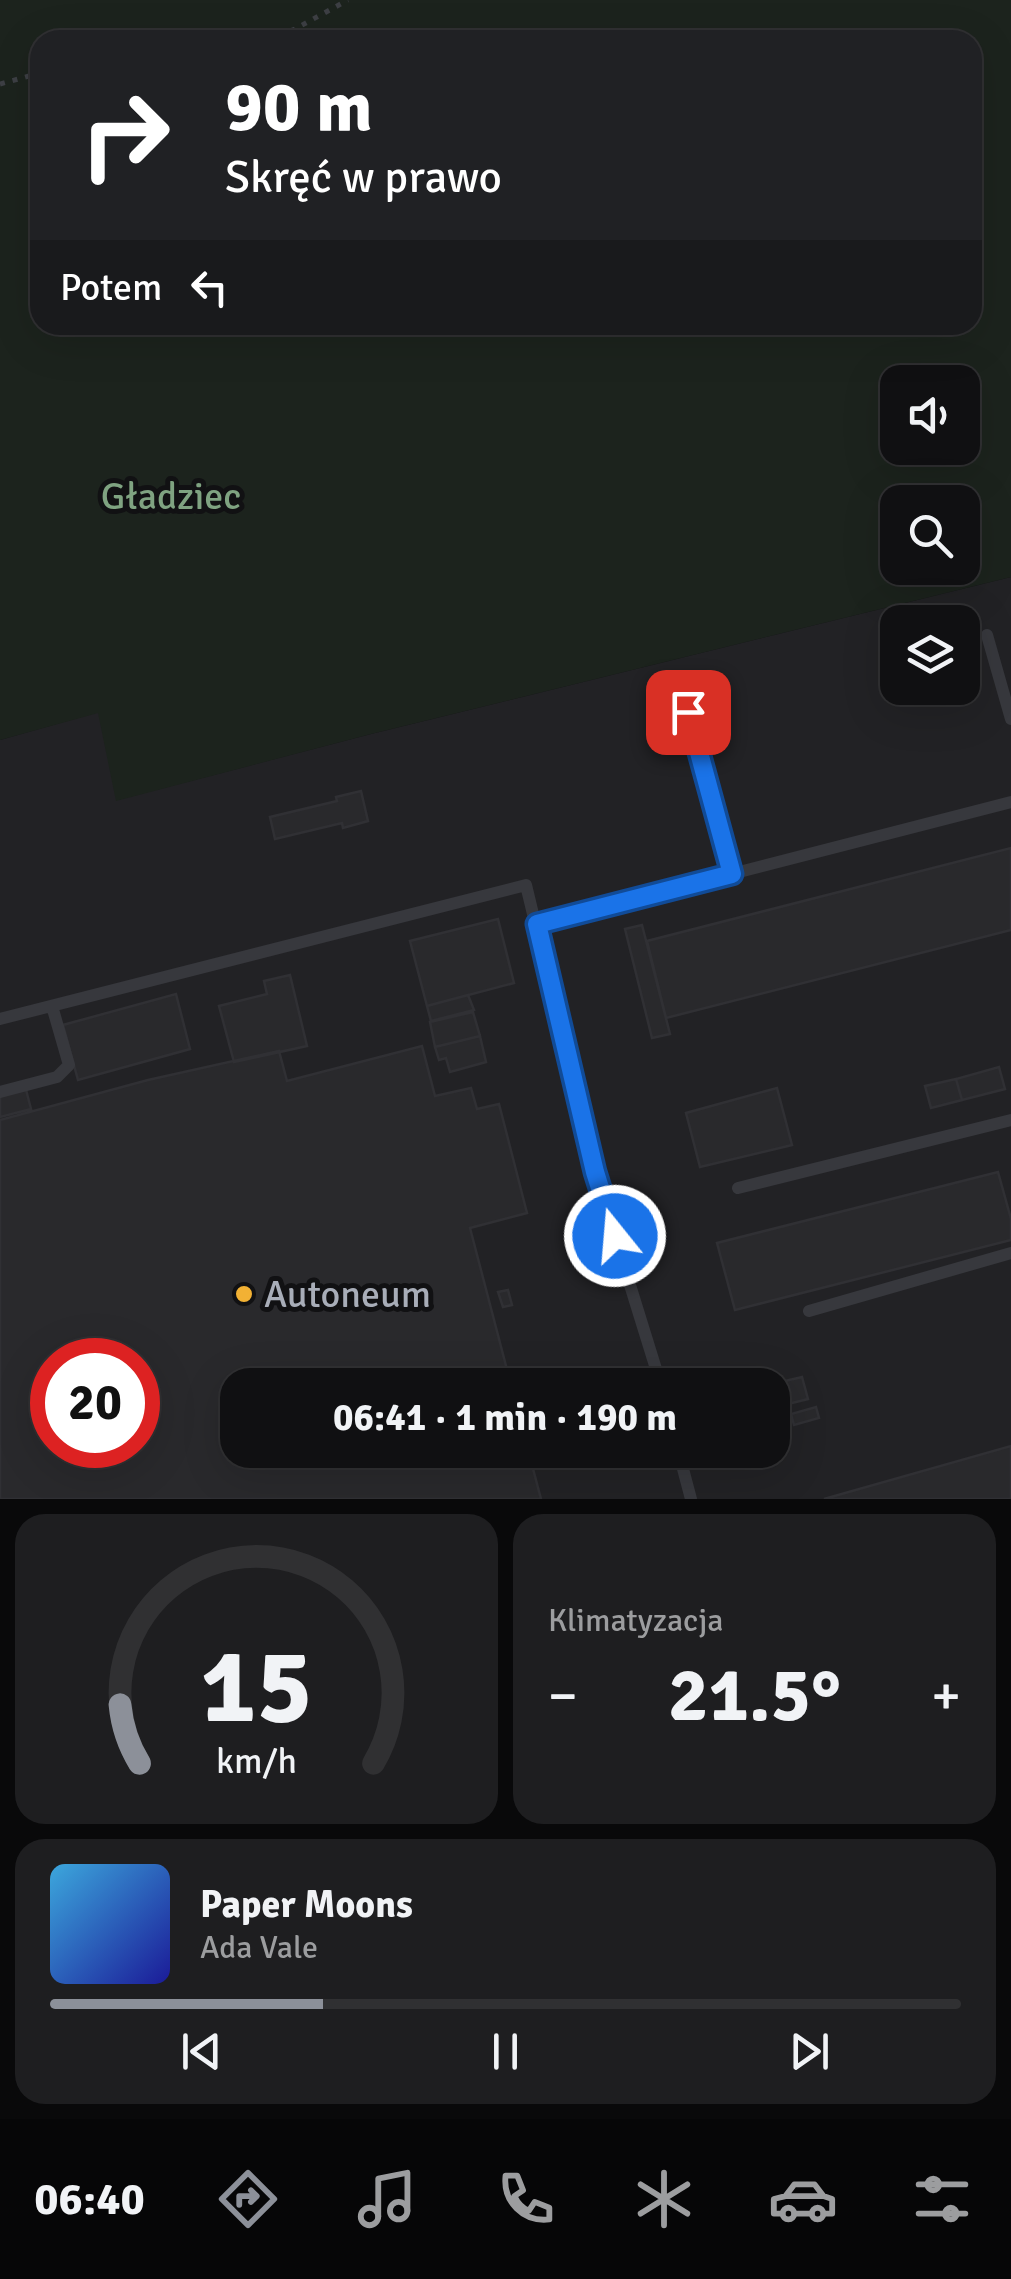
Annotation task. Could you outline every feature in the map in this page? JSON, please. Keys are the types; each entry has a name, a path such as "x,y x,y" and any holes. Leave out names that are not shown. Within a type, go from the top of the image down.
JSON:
{"lane":[{"path":"988,634 1011,719"},
{"path":"688,712 732,874"},
{"path":"537,924 1011,802"},
{"path":"0,1019 526,885 595,1172 656,1368"},
{"path":"0,1092 57,1078 68,1064 52,1006"},
{"path":"738,1188 1011,1120"},
{"path":"809,1311 1011,1254"},
{"path":"683,1468 692,1499"}],"path":[{"path":"292,30 348,0"},
{"path":"0,84 30,76"}],"shaded area":[{"path":"1011,577 1011,1499 0,1499 0,740 99,712 117,800 880,609 880,705 980,705 980,605 897,605"}],"green space":[{"name":"Gładziec","path":"0,0 1011,0 1011,577 980,585 980,485 880,485 880,585 978,585 897,605 880,605 880,609 116,801 98,713 0,740"}],"building":[{"path":"361,791 368,821 275,839 270,817 337,801 336,797"},
{"path":"1011,848 1011,930 666,1018 647,941"},
{"path":"498,919 514,983 427,1006 410,941"},
{"path":"642,925 670,1034 652,1038 625,929"},
{"path":"290,975 307,1046 234,1062 219,1006 267,994 264,981"},
{"path":"176,994 190,1049 78,1080 63,1025"},
{"path":"468,995 474,1010 431,1021 427,1006"},
{"path":"473,1012 480,1036 435,1047 430,1022"},
{"path":"480,1036 486,1062 450,1072 446,1058 439,1060 435,1047"},
{"name":"Autoneum","path":"422,1046 435,1096 471,1088 477,1109 499,1104 527,1213 470,1228 507,1368 220,1368 220,1468 533,1468 541,1499 0,1499 0,1120 148,1080 279,1051 287,1081"},
{"path":"999,1067 1005,1089 962,1100 956,1079"},
{"path":"956,1079 962,1100 931,1108 925,1086"},
{"path":"24,1082 31,1109 0,1117 0,1088"},
{"path":"777,1088 792,1145 700,1167 686,1113"},
{"path":"998,1172 1011,1219 1011,1240 735,1310 717,1243"},
{"path":"508,1290 512,1305 503,1307 498,1292"},
{"path":"802,1377 808,1399 790,1404 790,1380"},
{"path":"816,1407 819,1418 794,1425 791,1414"},
{"path":"1011,1446 1011,1499 824,1499"}],"place":[{"name":"Autoneum","path":"244,1294"}],"route":[{"path":"615,1236 595,1172 537,924 732,874 688,712"}]}
